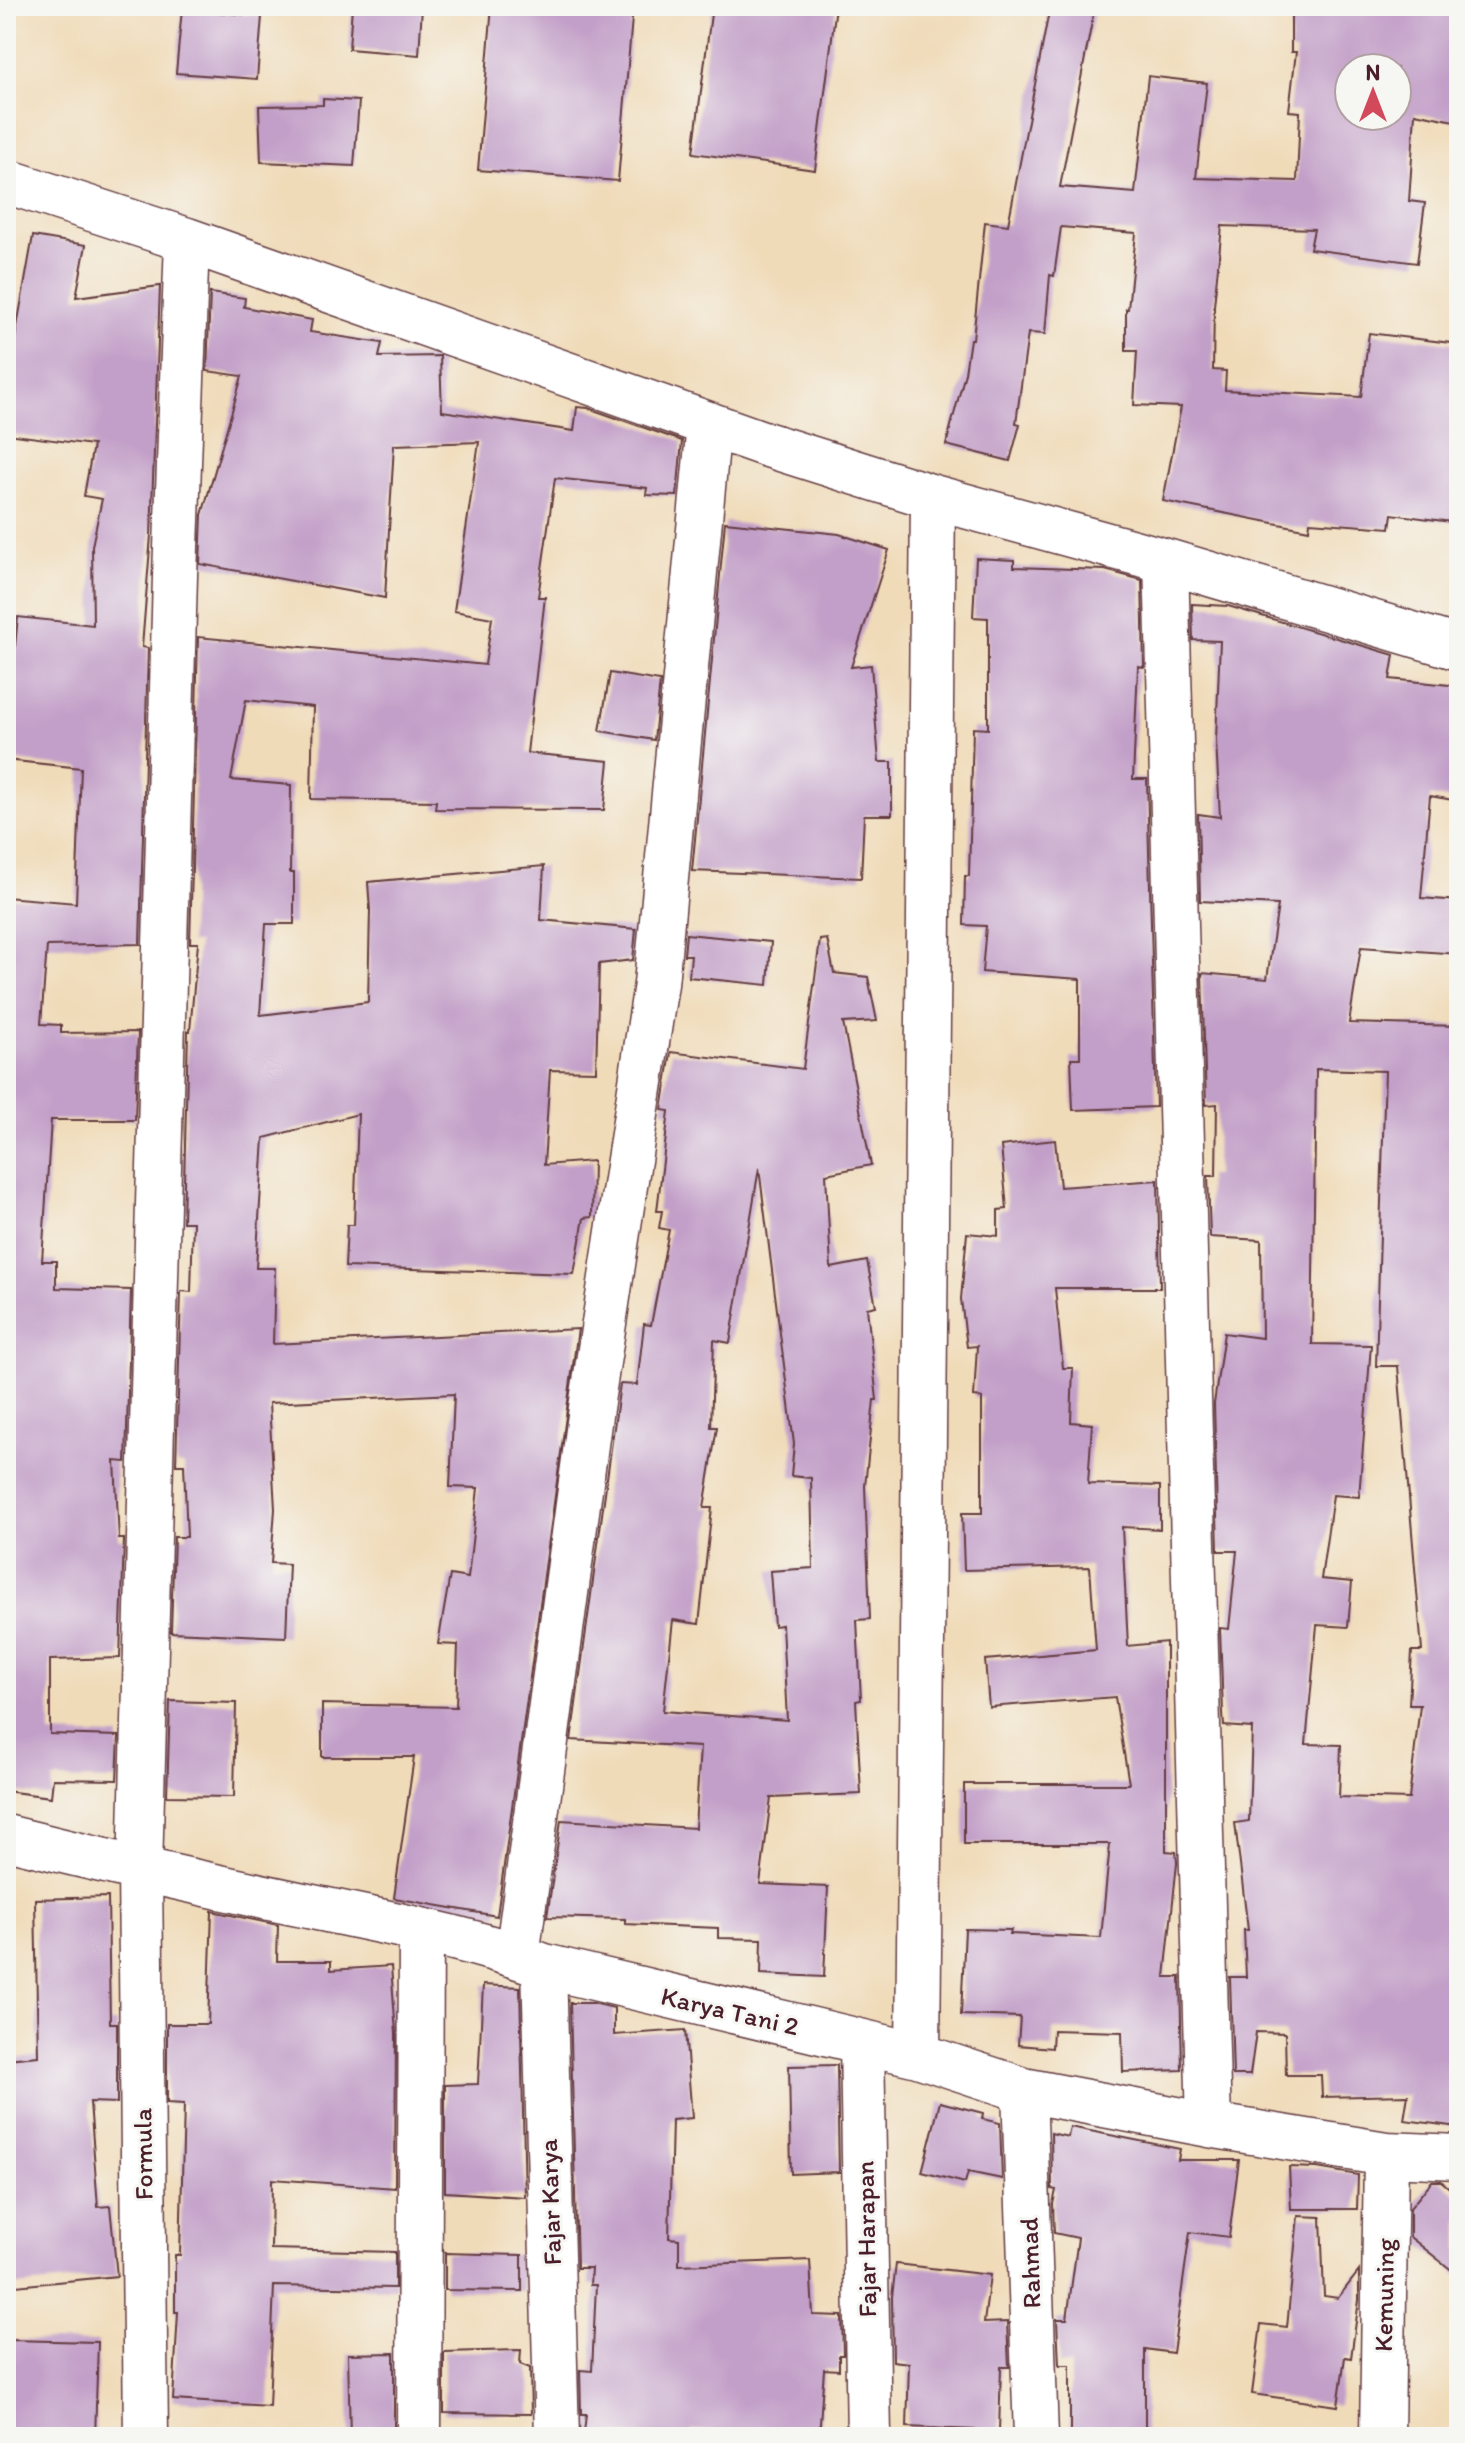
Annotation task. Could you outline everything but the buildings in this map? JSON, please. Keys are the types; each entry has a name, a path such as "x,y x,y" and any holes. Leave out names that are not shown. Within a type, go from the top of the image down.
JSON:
{"street":[{"path":"6,181 187,240 765,444 933,497 1166,561 1459,648"},
{"name":"Formula","path":"146,2437 140,1870 187,240"},
{"name":"Fajar Karya","path":"557,2437 530,1961 591,1408 656,984 709,424"},
{"path":"918,2055 933,497"},
{"path":"1166,561 1209,2125"},
{"name":"Karya Tani 2","path":"6,1837 140,1870 421,1930 530,1961 918,2055 1024,2090 1386,2154 1459,2157"},
{"path":"419,2437 421,1930"},
{"name":"Fajar Harapan","path":"862,2042 869,2437"},
{"name":"Rahmad","path":"1024,2090 1036,2437"},
{"name":"Kemuning","path":"1382,2437 1386,2154"}]}
